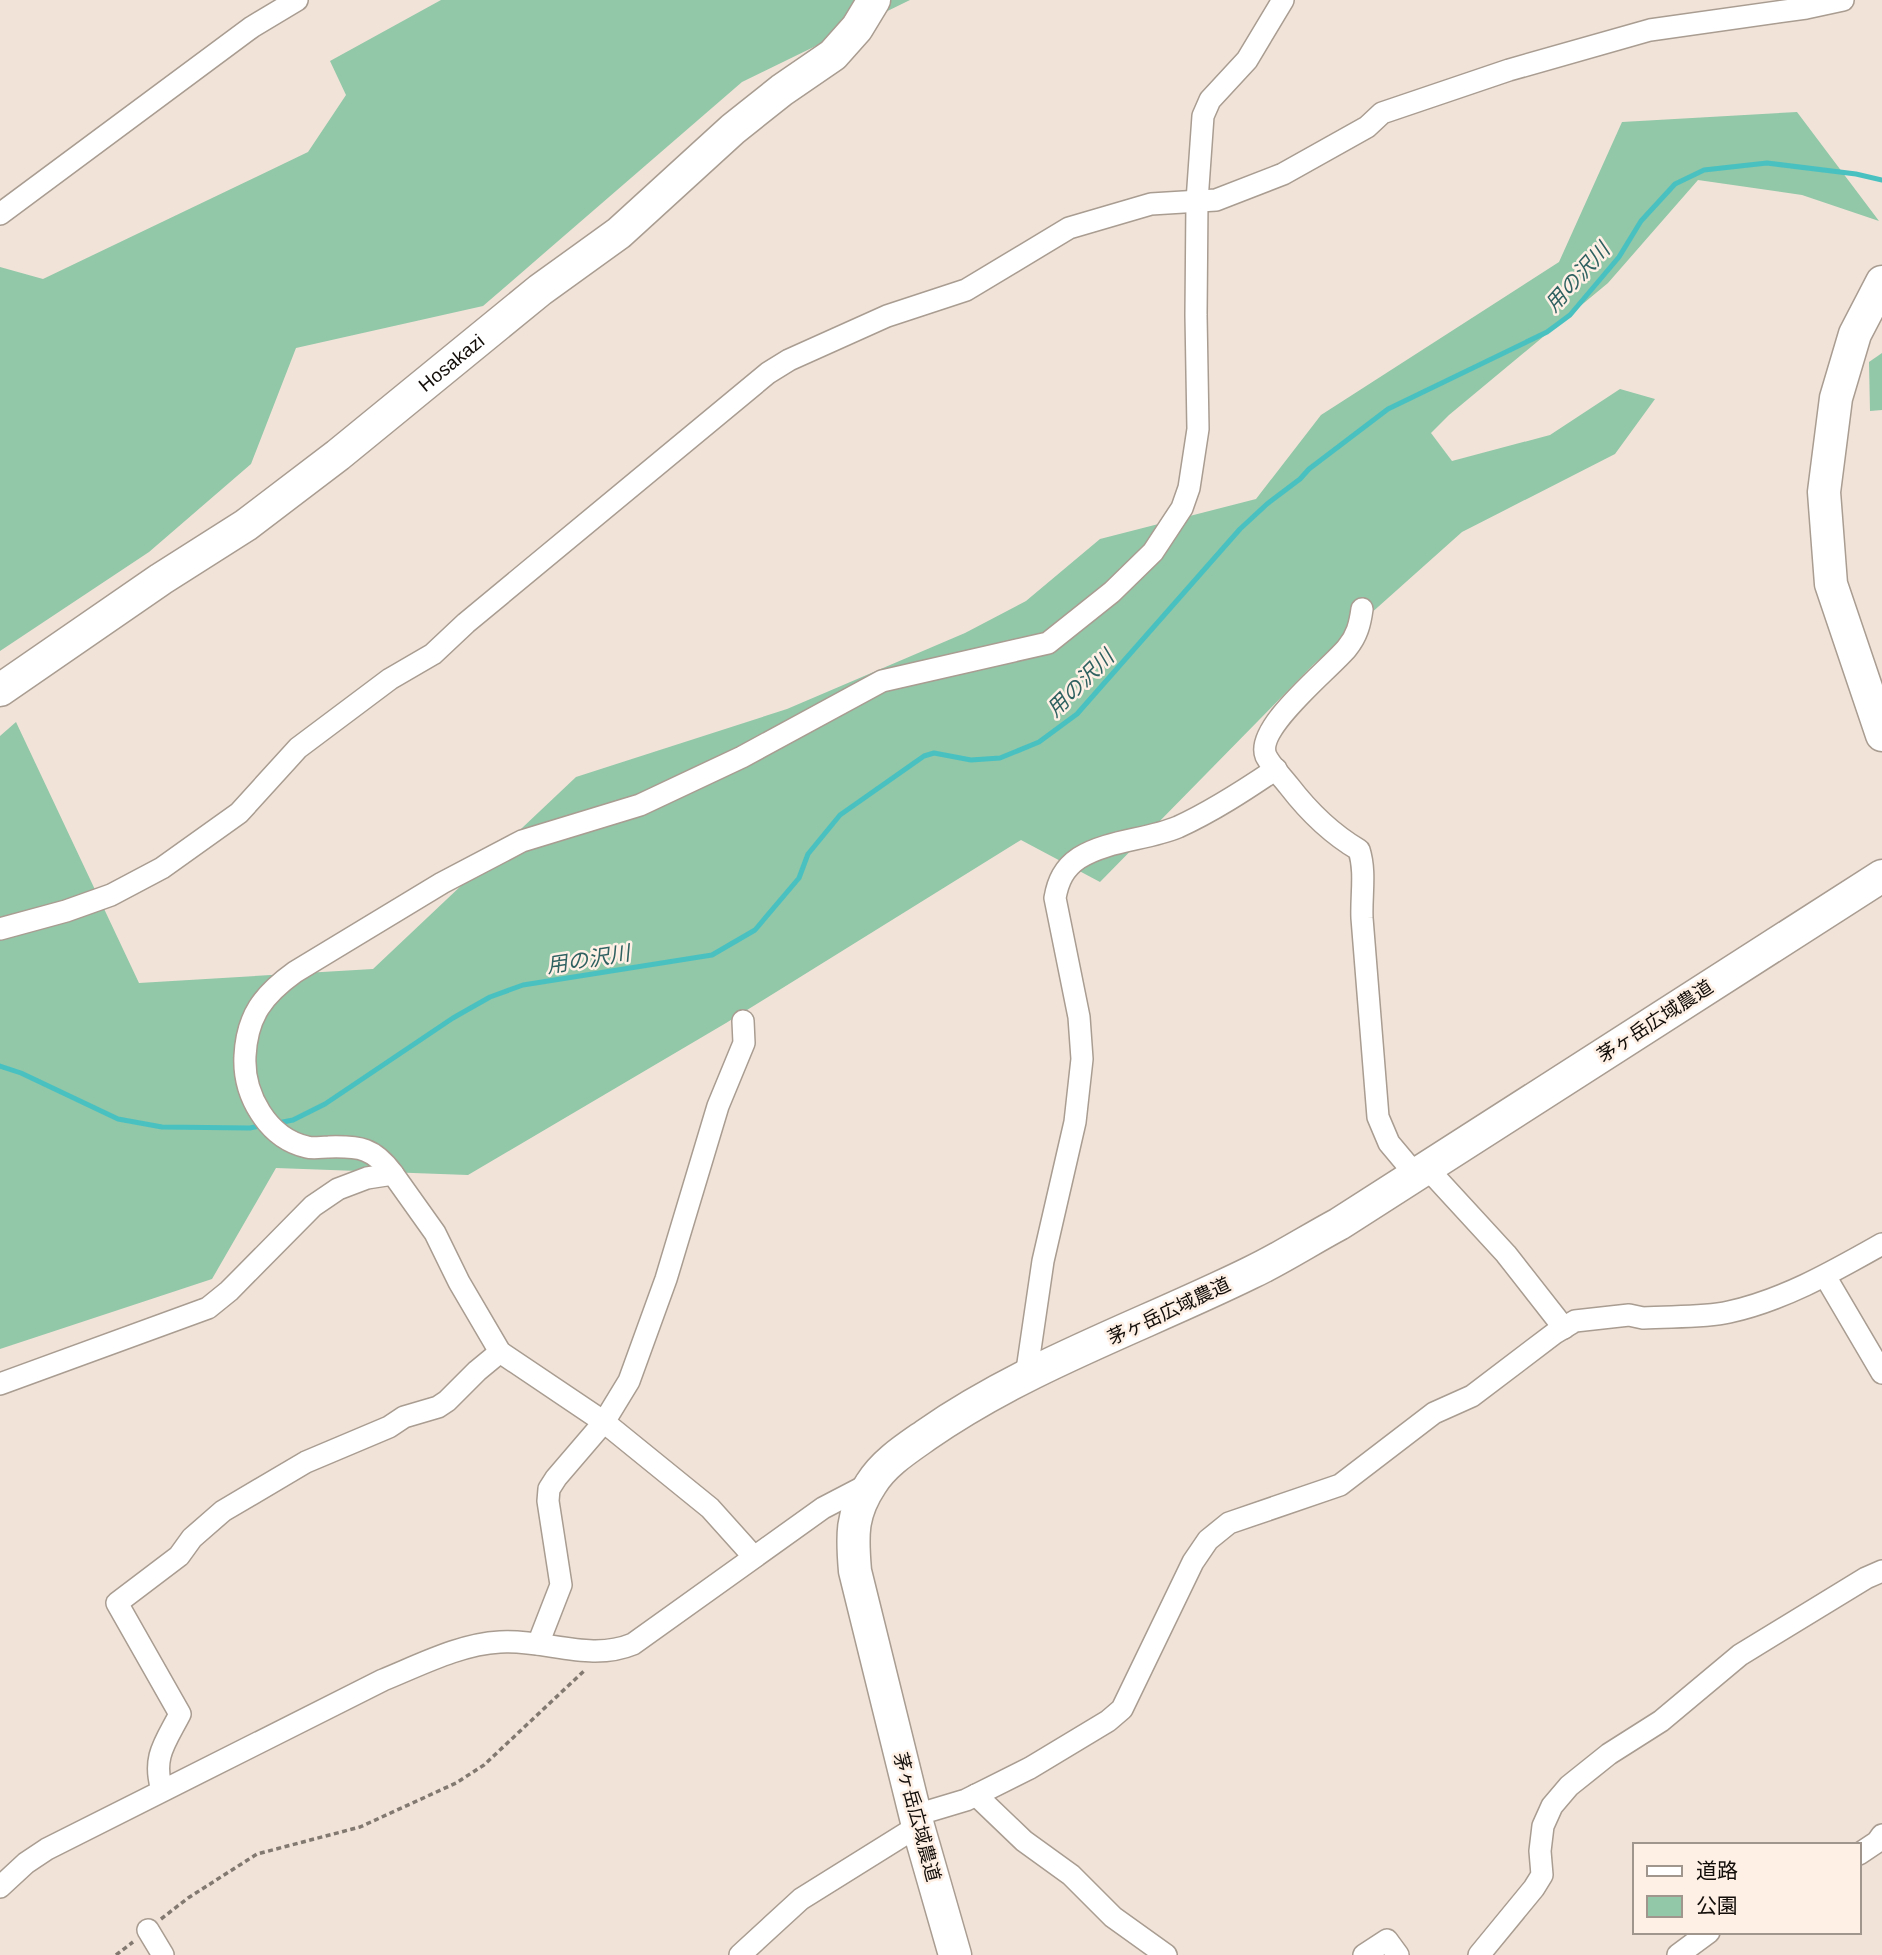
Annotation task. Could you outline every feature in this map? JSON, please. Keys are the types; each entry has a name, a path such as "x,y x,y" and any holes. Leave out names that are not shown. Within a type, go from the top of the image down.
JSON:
{"street":[{"path":"0,214 252,27 297,0"},
{"name":"Hosakazi","path":"0,690 161,579 246,525 338,455 540,290 619,233 733,130 782,90 834,55 857,28 874,0"},
{"path":"754,1557 710,1507 604,1422 500,1352 458,1282 435,1233 382,1158 364,1148 307,1147 274,1132 251,1098 244,1069 246,1040 256,1010 273,988 295,972 442,883 522,841 640,805 742,757 882,681 1048,643 1112,592 1153,552 1182,508 1189,488 1198,429 1197,201 1203,116 1210,100 1254,50 1283,0"},
{"path":"0,929 66,911 111,895 162,868 225,824 239,813 298,748 390,679 433,654 466,623 768,373 789,360 899,311 966,290 1069,228 1151,205 1216,200 1283,174 1367,127 1382,113 1509,70 1650,30 1806,8 1843,0"},
{"path":"1882,282 1855,334 1836,398 1824,492 1831,584 1882,735"},
{"path":"1362,609 1360,629 1348,647 1281,715 1265,743 1266,755 1307,810 1339,839 1359,850 1364,866 1360,891 1378,1117 1389,1143 1506,1254 1564,1328"},
{"path":"1026,1377 1043,1261 1075,1122 1082,1059 1079,1017 1055,898 1057,883 1066,868 1079,858 1097,850 1177,827 1230,800 1276,769"},
{"name":"茅ヶ岳広域農道","path":"955,1955 917,1821 855,1571 852,1534 858,1510 871,1483 894,1458 1002,1387 1252,1272 1339,1224 1882,876"},
{"path":"538,1644 561,1585 548,1501 549,1489 604,1422 629,1381 666,1279 718,1106 744,1043 743,1021"},
{"path":"0,1384 208,1308 229,1291 313,1206 338,1189 367,1178 393,1174"},
{"path":"740,1955 801,1899 917,1821 1030,1768 1108,1721 1122,1709 1193,1562 1208,1540 1229,1523 1340,1485 1434,1413 1472,1396 1576,1321 1629,1315 1643,1318 1728,1312 1765,1301 1825,1276 1882,1244"},
{"path":"1825,1276 1882,1373"},
{"path":"162,1790 157,1773 159,1757 180,1714 117,1603 179,1556 192,1538 223,1511 306,1462 389,1427 404,1417 438,1407 500,1352"},
{"path":"0,1887 26,1863 47,1849 383,1680 438,1657 498,1642 538,1644 591,1652 615,1651 633,1644 823,1508 871,1483"},
{"path":"1479,1955 1542,1875 1540,1851 1543,1826 1552,1806 1569,1786 1609,1754 1661,1721 1740,1656 1866,1578 1882,1571"},
{"path":"976,1795 1024,1841 1071,1875 1113,1917 1166,1955"},
{"path":"1861,1853 1877,1842 1882,1835"},
{"path":"148,1930 163,1955"},
{"path":"1678,1955 1706,1934"},
{"path":"1364,1955 1387,1940 1398,1955"}],"path":[{"path":"116,1955 188,1898 257,1854 360,1827 456,1783 484,1765 604,1652"}],"green space":[{"path":"441,0 910,0 742,82 483,306 296,348 251,464 149,552 0,651 0,267 43,279 308,152 346,95 330,61"},
{"path":"1797,112 1879,221 1802,195 1698,180 1608,283 1431,433 1452,461 1550,435 1620,389 1655,399 1615,454 1462,532 1313,665 1100,882 1021,840 726,1023 468,1175 276,1168 212,1279 0,1349 0,736 16,722 139,983 373,969 576,777 787,709 965,633 1026,601 1100,539 1256,499 1321,415 1559,262 1622,122"},
{"path":"1882,353 1882,410 1870,411 1869,362"}],"waterway":[{"name":"用の沢川","path":"278,1123 293,1120 325,1104 453,1018 490,997 523,985 712,955 755,930 799,878 808,854 840,815 924,756 934,753 971,760 1000,758 1039,742 1077,714 1240,529 1309,469 1388,409 1547,332 1570,315 1619,257 1641,221 1675,184 1704,170 1767,163 1856,174 1882,180"},
{"name":"用の沢川","path":"0,1066 21,1073 118,1119 162,1127 250,1128 265,1125"}]}
